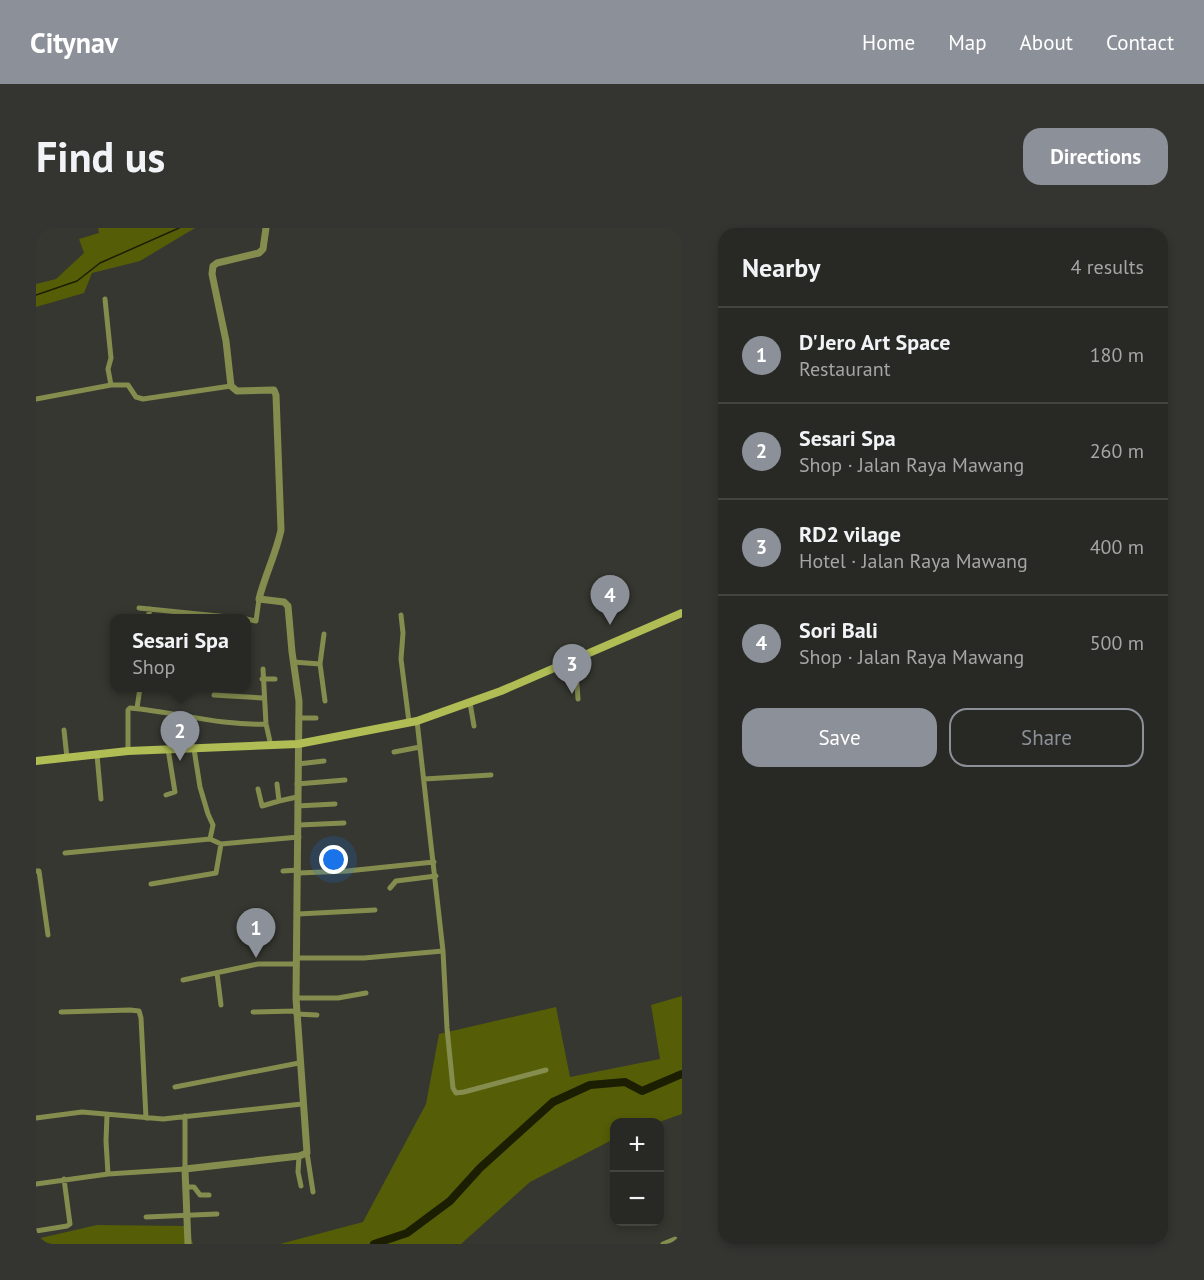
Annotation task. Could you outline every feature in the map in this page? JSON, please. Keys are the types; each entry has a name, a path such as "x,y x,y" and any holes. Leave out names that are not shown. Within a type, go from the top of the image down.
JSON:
{"main road":[{"path":"36,762 98,754 168,749 298,744 413,722 470,703 682,613"}],"street":[{"path":"251,620 256,621 265,574 278,546 281,530 276,395 274,390 237,391 231,386 226,341 212,274 213,266 217,263 259,253 263,249 266,228"},
{"path":"105,299 111,358 108,369 111,385"},
{"path":"36,399 111,385 128,385 136,397 143,399 231,386"},
{"path":"259,599 284,602 288,606 293,662 298,685 299,872 296,1012 302,1104 313,1192"},
{"path":"139,608 199,614"},
{"path":"149,614 150,609"},
{"path":"401,615 403,633 401,658 420,747 436,876 454,1090 456,1093 464,1092 546,1070"},
{"path":"324,634 320,664 325,701"},
{"path":"575,658 578,699"},
{"path":"293,662 320,664"},
{"path":"263,669 263,698 271,746"},
{"path":"262,679 276,679"},
{"path":"137,708 139,692"},
{"path":"214,695 263,698"},
{"path":"470,703 474,726"},
{"path":"128,752 128,710 130,708 211,721 266,724"},
{"path":"298,718 316,718"},
{"path":"64,730 67,758"},
{"path":"394,752 420,747"},
{"path":"166,795 175,792 168,749"},
{"path":"194,749 207,814 213,825 210,839"},
{"path":"98,754 101,798"},
{"path":"298,764 324,761"},
{"path":"424,779 491,775"},
{"path":"297,784 345,780"},
{"path":"277,784 279,801"},
{"path":"258,789 262,806 297,797"},
{"path":"297,806 335,804"},
{"path":"299,825 344,823"},
{"path":"65,853 210,839 221,844 299,837"},
{"path":"151,884 216,873 221,844"},
{"path":"283,871 347,871 434,862"},
{"path":"36,871 39,871 48,935"},
{"path":"390,888 396,881 436,876"},
{"path":"298,914 375,910"},
{"path":"183,980 258,964 443,951"},
{"path":"217,973 221,1005"},
{"path":"296,998 338,998 366,993"},
{"path":"61,1012 139,1011 146,1118"},
{"path":"253,1012 317,1014"},
{"path":"175,1087 299,1063"},
{"path":"36,1118 82,1112 163,1119 302,1104"},
{"path":"107,1115 108,1174"},
{"path":"185,1116 188,1244"},
{"path":"36,1184 108,1174 185,1169 299,1156 307,1153"},
{"path":"299,1156 298,1172 301,1186"},
{"path":"36,1231 70,1224 64,1179"},
{"path":"186,1187 194,1187 200,1195 209,1195"},
{"path":"146,1217 217,1214"},
{"path":"663,1244 676,1239 681,1244"}],"green space":[{"path":"98,228 195,228 140,261 92,273 84,293 36,307 36,284 56,279 84,253 79,239 99,233"},
{"path":"682,996 682,1114 664,1120 664,1118 610,1118 610,1141 530,1182 461,1244 280,1244 363,1222 426,1104 439,1034 556,1007 570,1077 660,1059 651,1005"},
{"path":"97,1225 187,1226 193,1244 36,1244 36,1239"}],"waterway":[{"path":"36,295 77,281 100,263 179,228"},
{"path":"374,1244 407,1233 450,1201 480,1168 553,1102 590,1085 625,1082 642,1091 682,1074"}],"place":[{"name":"Sori Bali","path":"610,625"},
{"name":"RD2 vilage","path":"572,694"},
{"name":"Sesari Spa","path":"180,761"},
{"name":"D'Jero Art Space","path":"256,958"}]}
